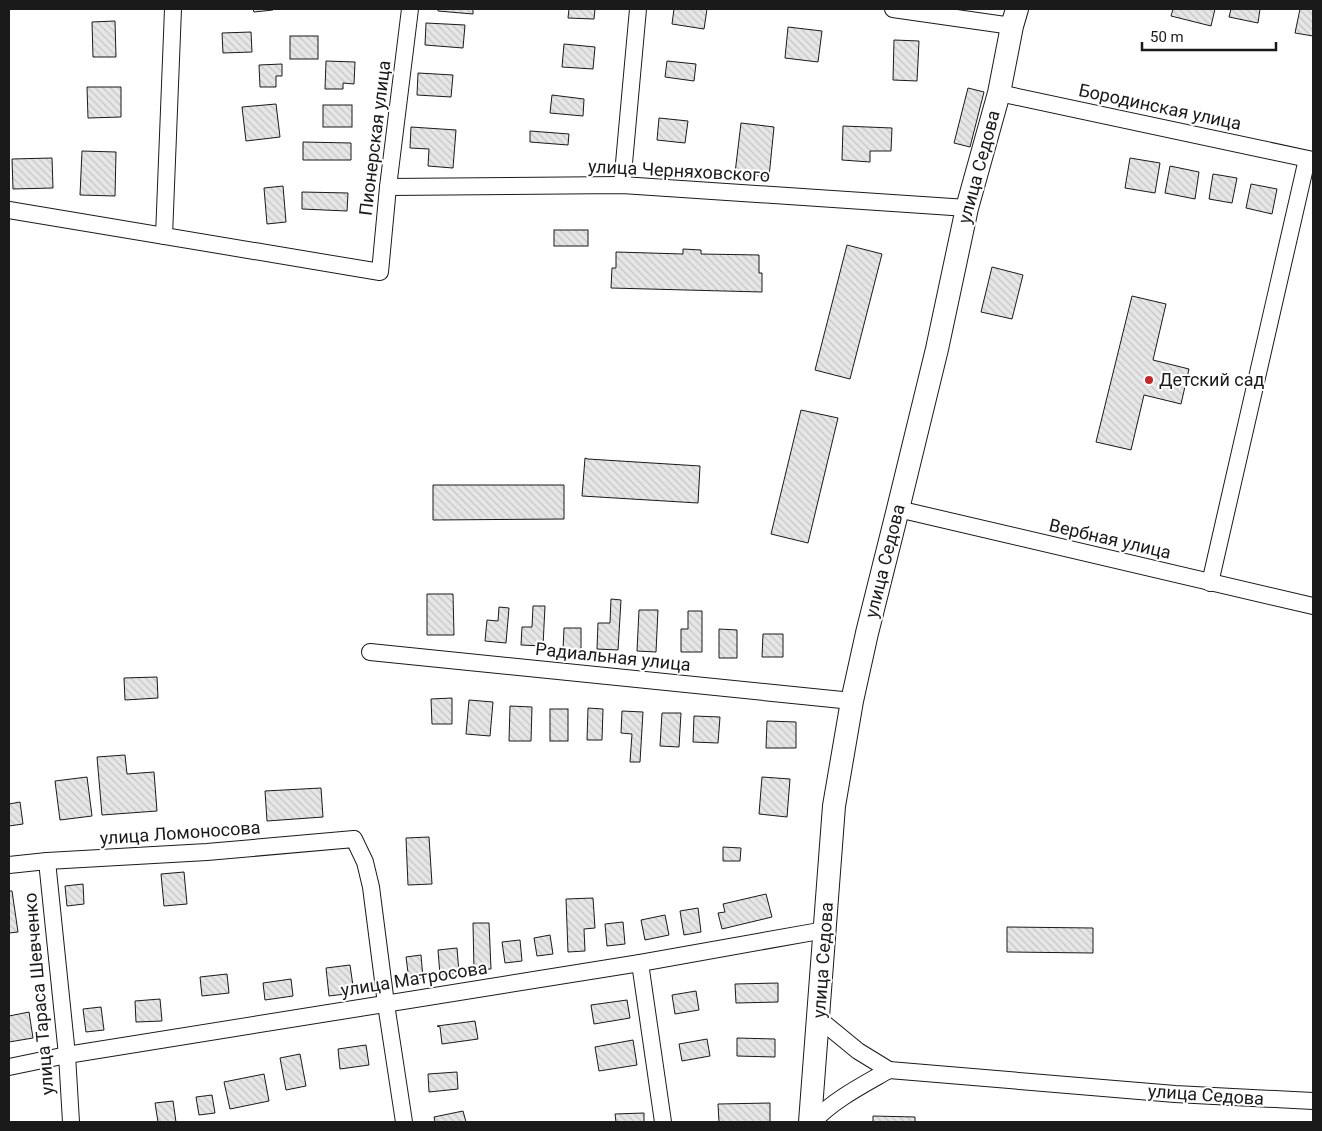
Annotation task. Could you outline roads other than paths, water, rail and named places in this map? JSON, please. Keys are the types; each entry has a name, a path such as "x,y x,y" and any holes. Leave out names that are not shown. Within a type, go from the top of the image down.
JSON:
{"street":[{"path":"9,210 164,236 173,9"},
{"name":"Пионерская улица","path":"164,236 380,272 388,187 410,9"},
{"path":"622,185 638,9"},
{"path":"893,9 1014,17"},
{"name":"улица Седова","path":"812,1122 834,806 852,702 867,633 937,349 967,208 999,93 1014,17"},
{"name":"Бородинская улица","path":"999,93 1310,159"},
{"path":"1210,583 1310,159"},
{"name":"улица Черняховского","path":"388,187 622,185 967,208"},
{"name":"Вербная улица","path":"898,509 1313,606"},
{"name":"Радиальная улица","path":"370,652 852,702"},
{"name":"улица Ломоносова","path":"9,865 47,861 207,852 354,839 365,862 371,887 386,1004"},
{"name":"улица Тараса Шевченко","path":"47,861 67,1055 71,1122"},
{"name":"улица Матросова","path":"9,1067 67,1055 640,963 825,930"},
{"path":"640,963 663,1122"},
{"path":"386,1004 404,1122"},
{"path":"812,1122 845,1096 889,1070 858,1051 819,1019"},
{"name":"улица Седова","path":"889,1070 1175,1094 1313,1102"}],"place":[{"name":"Детский сад","path":"1149,380"}]}
